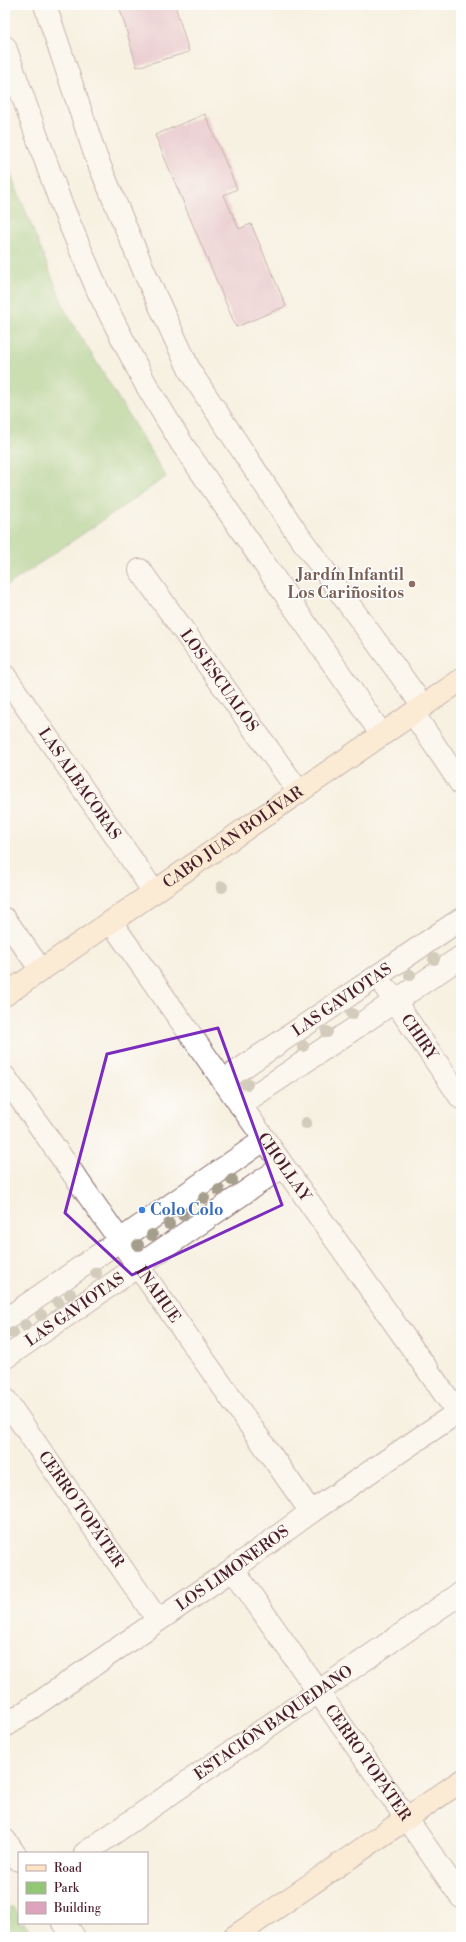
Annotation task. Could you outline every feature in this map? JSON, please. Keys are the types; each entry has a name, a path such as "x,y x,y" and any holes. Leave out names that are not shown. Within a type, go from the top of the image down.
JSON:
{"street":[{"path":"44,5 96,157 146,278 192,373 294,529 418,710 461,784"},
{"path":"5,47 19,92 60,201 98,291 145,383 182,444 382,735"},
{"name":"LOS ESCUALOS","path":"140,570 299,792"},
{"name":"LAS ALBACORAS","path":"5,676 154,892"},
{"name":"CABO JUAN BOLÍVAR","path":"5,995 461,680"},
{"path":"5,919 41,970"},
{"name":"LAS GAVIOTAS","path":"223,1081 378,977 461,919"},
{"name":"CHOLLAY","path":"111,922 264,1140 459,1411"},
{"name":"LAS GAVIOTAS","path":"240,1105 461,957"},
{"name":"CHIRY","path":"378,977 461,1098"},
{"name":"INAHUE","path":"5,1078 311,1512"},
{"name":"LAS GAVIOTAS","path":"5,1320 264,1140"},
{"name":"LAS GAVIOTAS","path":"5,1358 283,1166"},
{"name":"CERRO TOPÁTER","path":"5,1399 158,1620"},
{"name":"LOS LIMONEROS","path":"5,1726 232,1569 311,1512 459,1411"},
{"name":"CERRO TOPÁTER","path":"232,1569 461,1897"},
{"name":"ESTACIÓN BAQUEDANO","path":"86,1852 461,1593"},
{"path":"234,1937 461,1781"},
{"path":"5,1840 18,1859"},
{"path":"65,1924 74,1937"}],"highlighted area":[{"path":"218,1028 282,1205 132,1275 65,1213 107,1054"}],"green space":[{"path":"5,160 66,312 166,477 5,587"},
{"path":"13,1906 18,1914 18,1924 26,1924 34,1937 5,1937 5,1911"}],"building":[{"path":"119,5 175,5 189,52 137,67"},
{"path":"205,114 237,189 224,195 239,229 251,224 286,306 236,327 155,135"}],"place":[{"name":"Jardín Infantil Los Cariñositos","path":"412,584"},
{"name":"Colo Colo","path":"142,1210"}]}
